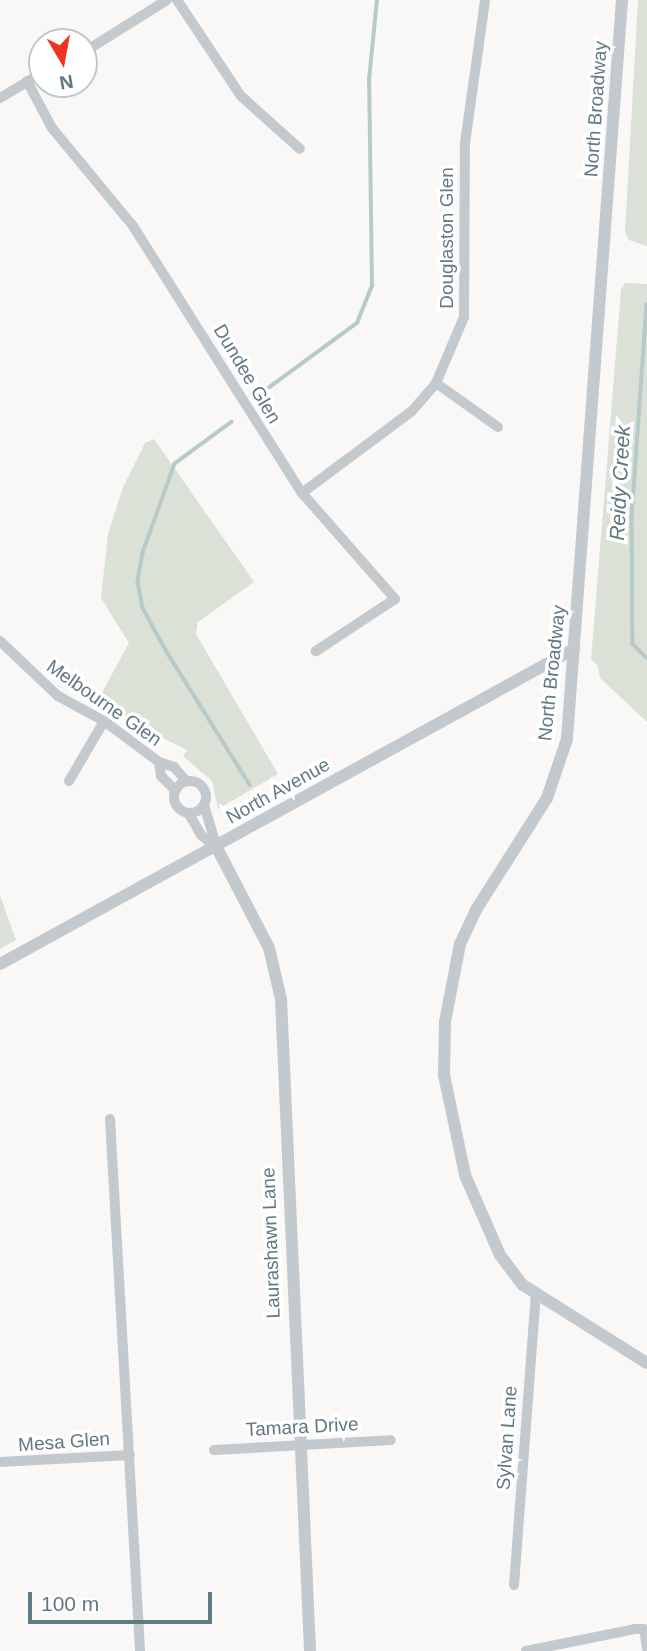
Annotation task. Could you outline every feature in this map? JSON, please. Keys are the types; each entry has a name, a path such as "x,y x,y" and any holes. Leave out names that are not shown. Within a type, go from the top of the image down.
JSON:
{"street":[{"path":"98,43 167,0"},
{"path":"177,0 232,86 300,149"},
{"name":"Douglaston Glen","path":"302,493 412,411 436,383 464,317 464,143 485,0"},
{"name":"North Broadway","path":"622,0 567,738 559,771 460,944 445,1022 449,1115 465,1175 500,1255 536,1294 647,1363"},
{"path":"0,98 27,80"},
{"name":"Dundee Glen","path":"27,80 52,128 133,226 302,493 396,599 316,651"},
{"path":"436,383 498,427"},
{"name":"Melbourne Glen","path":"0,641 58,696 104,721 159,762 174,767 186,781 204,790 204,805 217,848"},
{"name":"North Avenue","path":"0,964 217,848 575,649"},
{"path":"69,781 104,721"},
{"name":"Melbourne Glen","path":"159,762 161,776 175,790 174,804 189,814 201,835 217,848"},
{"path":"175,790 186,781"},
{"path":"189,814 204,805"},
{"name":"Laurashawn Lane","path":"217,848 269,948 281,999 310,1651"},
{"path":"110,1119 140,1651"},
{"name":"Sylvan Lane","path":"514,1585 536,1294"},
{"name":"Tamara Drive","path":"214,1450 391,1440"},
{"name":"Mesa Glen","path":"0,1462 130,1455"},
{"path":"526,1651 635,1629 644,1629 647,1648"}],"shaded area":[{"path":"638,0 647,0 647,246 629,240 625,232"},
{"path":"625,283 647,284 647,722 600,678 598,666 591,660 621,290"},
{"path":"154,439 254,582 198,622 196,634 278,774 218,809 212,781 183,756 187,750 111,712 98,700 129,643 101,598 108,534 123,487 145,443"},
{"path":"0,895 16,940 0,949"}],"waterway":[{"path":"263,392 357,323 372,286 369,80 377,0"},
{"name":"Reidy Creek","path":"647,304 632,516 633,644 647,658"},
{"path":"232,422 175,464 143,553 138,582 143,608 167,652 250,785"}]}
